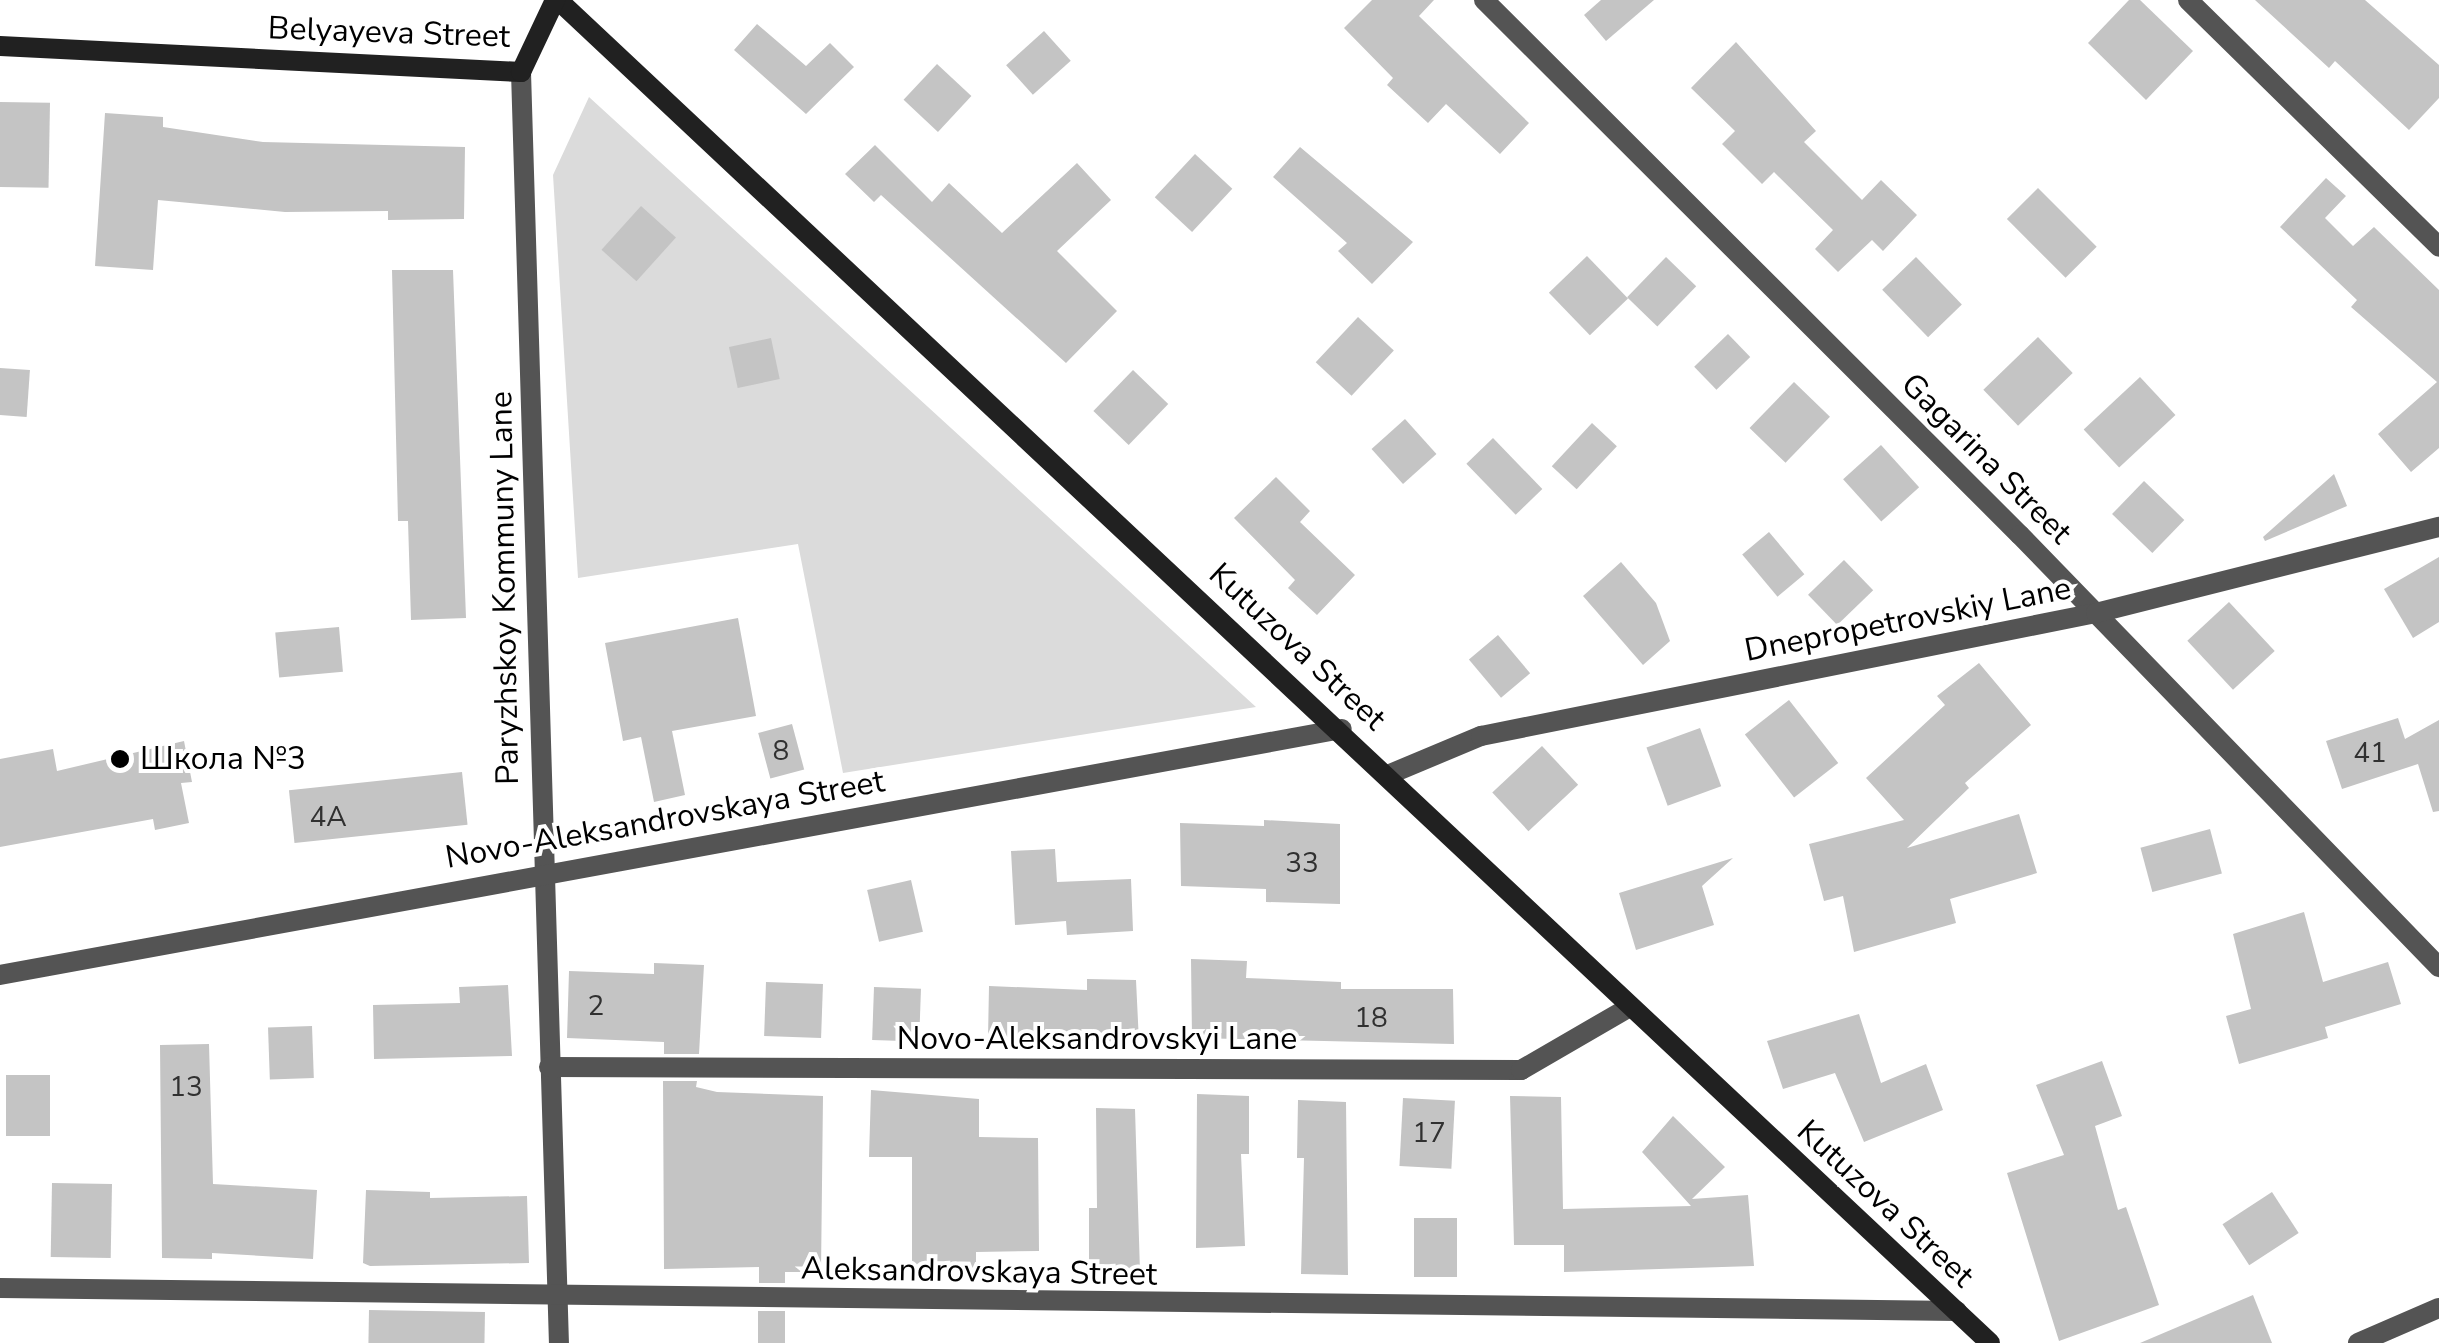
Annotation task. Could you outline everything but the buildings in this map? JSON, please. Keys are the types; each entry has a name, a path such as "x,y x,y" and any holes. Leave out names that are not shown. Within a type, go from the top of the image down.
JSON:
{"main road":[{"name":"Belyayeva Street","path":"0,46 521,72 557,0"},
{"name":"Kutuzova Street","path":"557,0 1342,729 1628,1008 1990,1343"}],"street":[{"name":"Gagarina Street","path":"1484,0 2096,613 2439,967"},
{"path":"2188,0 2439,247"},
{"name":"Paryzhskoy Kommuny Lane","path":"521,72 559,1343"},
{"name":"Dnepropetrovskiy Lane","path":"1390,774 1481,736 2096,613 2439,527"},
{"name":"Novo-Aleksandrovskaya Street","path":"0,975 542,872 1342,729"},
{"name":"Novo-Aleksandrovskyi Lane","path":"549,1067 1521,1070 1628,1008"},
{"name":"Aleksandrovskaya Street","path":"0,1288 558,1298 1958,1311"},
{"path":"2358,1343 2439,1308"}],"shaded area":[{"path":"589,97 1256,707 843,773 798,544 578,578 553,175"}],"place":[{"name":"Школа №3","path":"120,759"}]}
